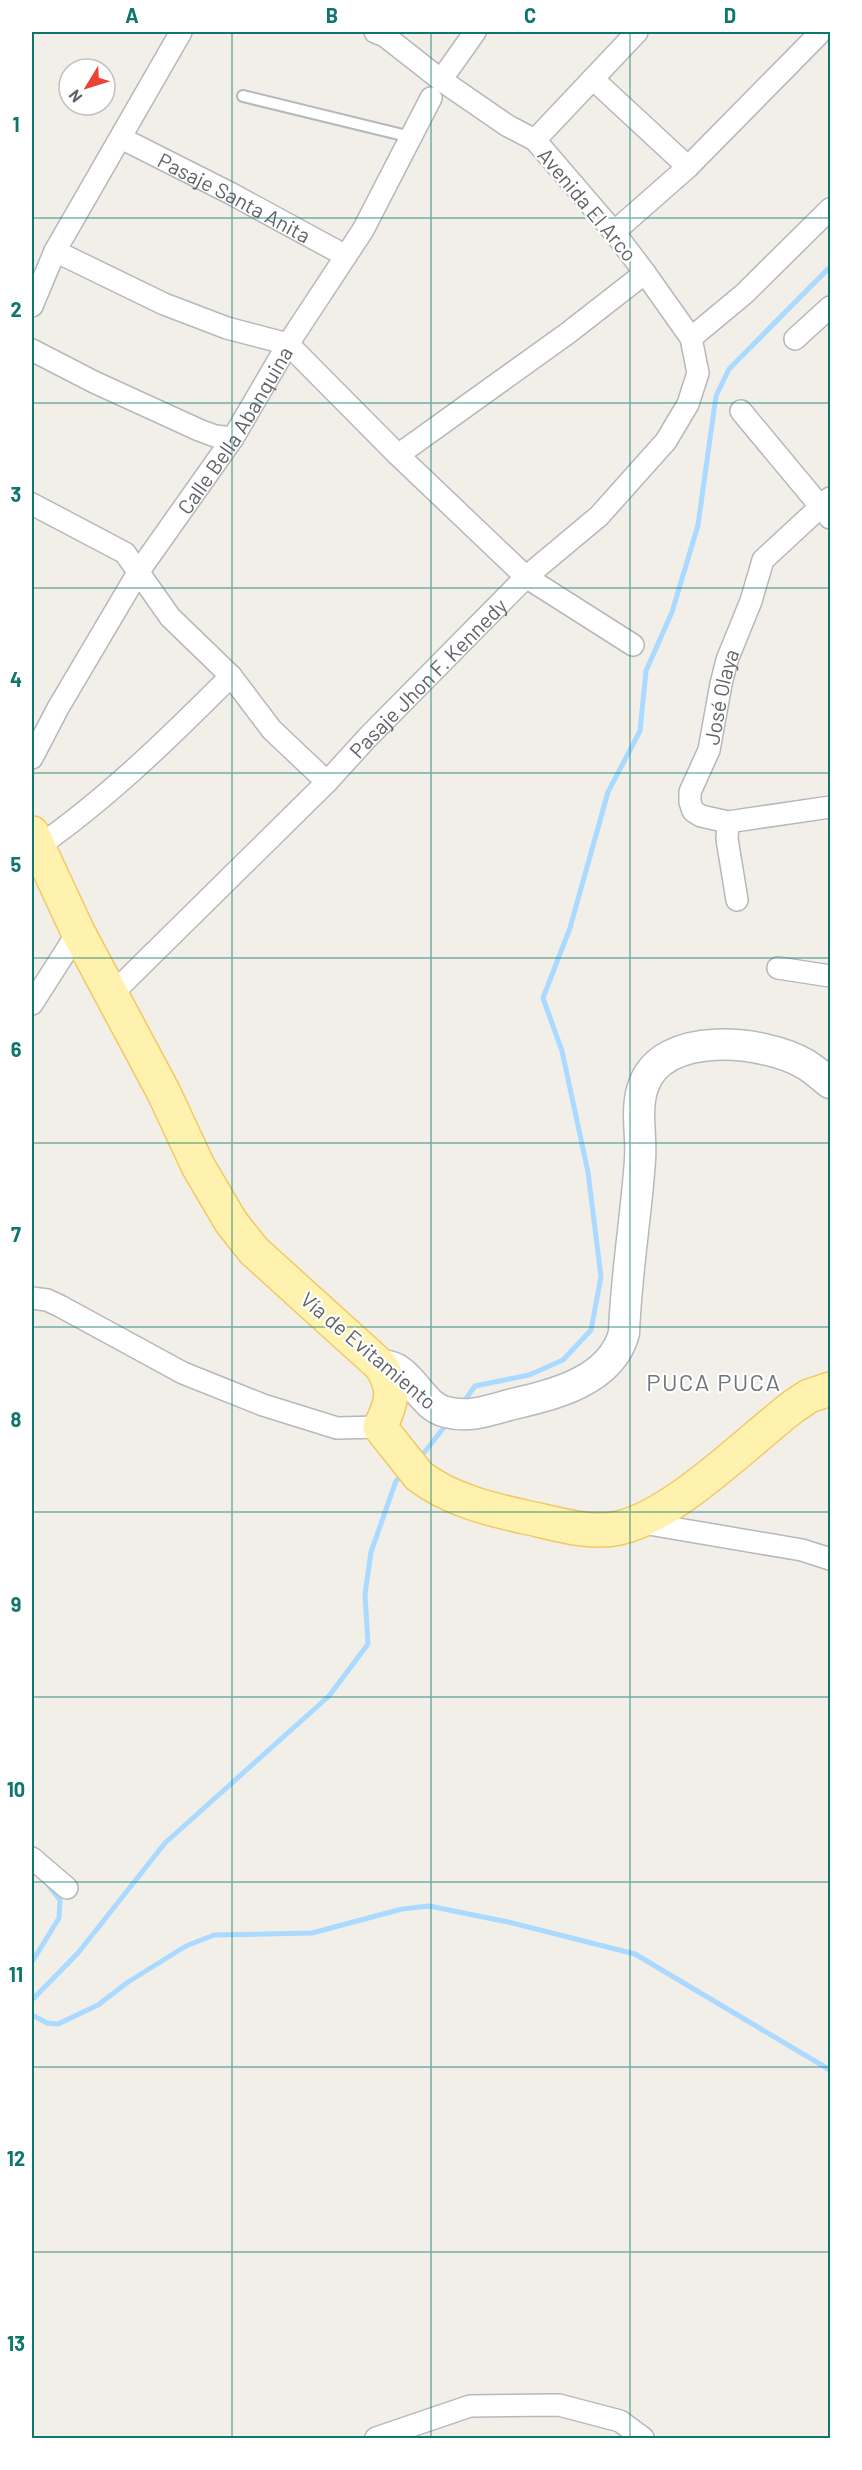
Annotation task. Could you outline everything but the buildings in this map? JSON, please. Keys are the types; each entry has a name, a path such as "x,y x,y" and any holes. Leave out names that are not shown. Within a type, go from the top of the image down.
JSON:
{"main road":[{"name":"Vía de Evitamiento","path":"35,839 78,932 164,1093 198,1166 231,1222 254,1251 381,1366 390,1365 402,1373 426,1402 453,1414 535,1400 576,1385 611,1360 621,1345 640,1158 643,1087 651,1073 669,1055 693,1046 752,1045 805,1064 831,1083"},
{"path":"381,1366 390,1380 392,1393 391,1404 380,1427 410,1465 437,1489 496,1510 591,1530 619,1529 637,1522 676,1500 794,1406 809,1396 831,1389"}],"street":[{"path":"32,306 55,251 121,138 146,88 181,32"},
{"name":"Avenida El Arco","path":"375,32 385,36 436,89 535,140 614,232 691,338"},
{"name":"Calle Bella Abanquina","path":"32,758 58,708 139,571 233,438 288,344 363,230 436,89 475,32"},
{"path":"535,140 637,32"},
{"path":"614,232 688,167 821,38"},
{"path":"593,79 688,167"},
{"name":"Pasaje Santa Anita","path":"121,138 230,193 346,256"},
{"path":"691,338 744,294 831,209"},
{"path":"55,251 164,304 227,328 288,344 398,455 526,577 633,645"},
{"path":"398,455 567,333 645,273"},
{"path":"795,339 831,307"},
{"name":"Pasaje Jhon F. Kennedy","path":"112,994 327,782 526,577 599,516 666,441 688,404 698,373 691,338"},
{"path":"32,350 94,382 199,430 215,436 233,438"},
{"path":"741,411 827,507"},
{"path":"32,504 125,553 170,617 231,676 272,730 327,782"},
{"name":"José Olaya","path":"728,822 701,816 693,811 690,801 690,792 709,750 721,684 728,660 751,601 763,560 827,507"},
{"path":"35,839 78,819 231,676"},
{"path":"736,900 727,839 728,822 831,807"},
{"path":"32,1004 78,932"},
{"path":"778,968 831,976"},
{"path":"32,1298 47,1300 60,1306 183,1373 263,1405 337,1428 380,1427"},
{"path":"637,1522 802,1550 831,1559"},
{"path":"32,1858 67,1888"},
{"path":"376,2439 470,2406 559,2405 620,2421 642,2439"}],"lane":[{"path":"243,96 411,137"}],"waterway":[{"path":"462,1404 475,1386 529,1375 563,1360 591,1330 601,1277 588,1172 562,1051 543,998 570,928 608,792 640,731 646,671 672,612 698,525 716,396 729,369 830,267"},
{"path":"419,1459 449,1421"},
{"path":"32,2000 78,1953 165,1843 329,1696 368,1644 365,1594 371,1552 396,1481 404,1474"},
{"path":"32,1962 59,1918 60,1900 45,1881"},
{"path":"32,2015 47,2023 58,2024 98,2005 128,1982 186,1946 214,1935 312,1933 402,1909 429,1906 508,1922 635,1954 830,2070"}],"district":[{"name":"PUCA PUCA","path":"714,1381"}]}
